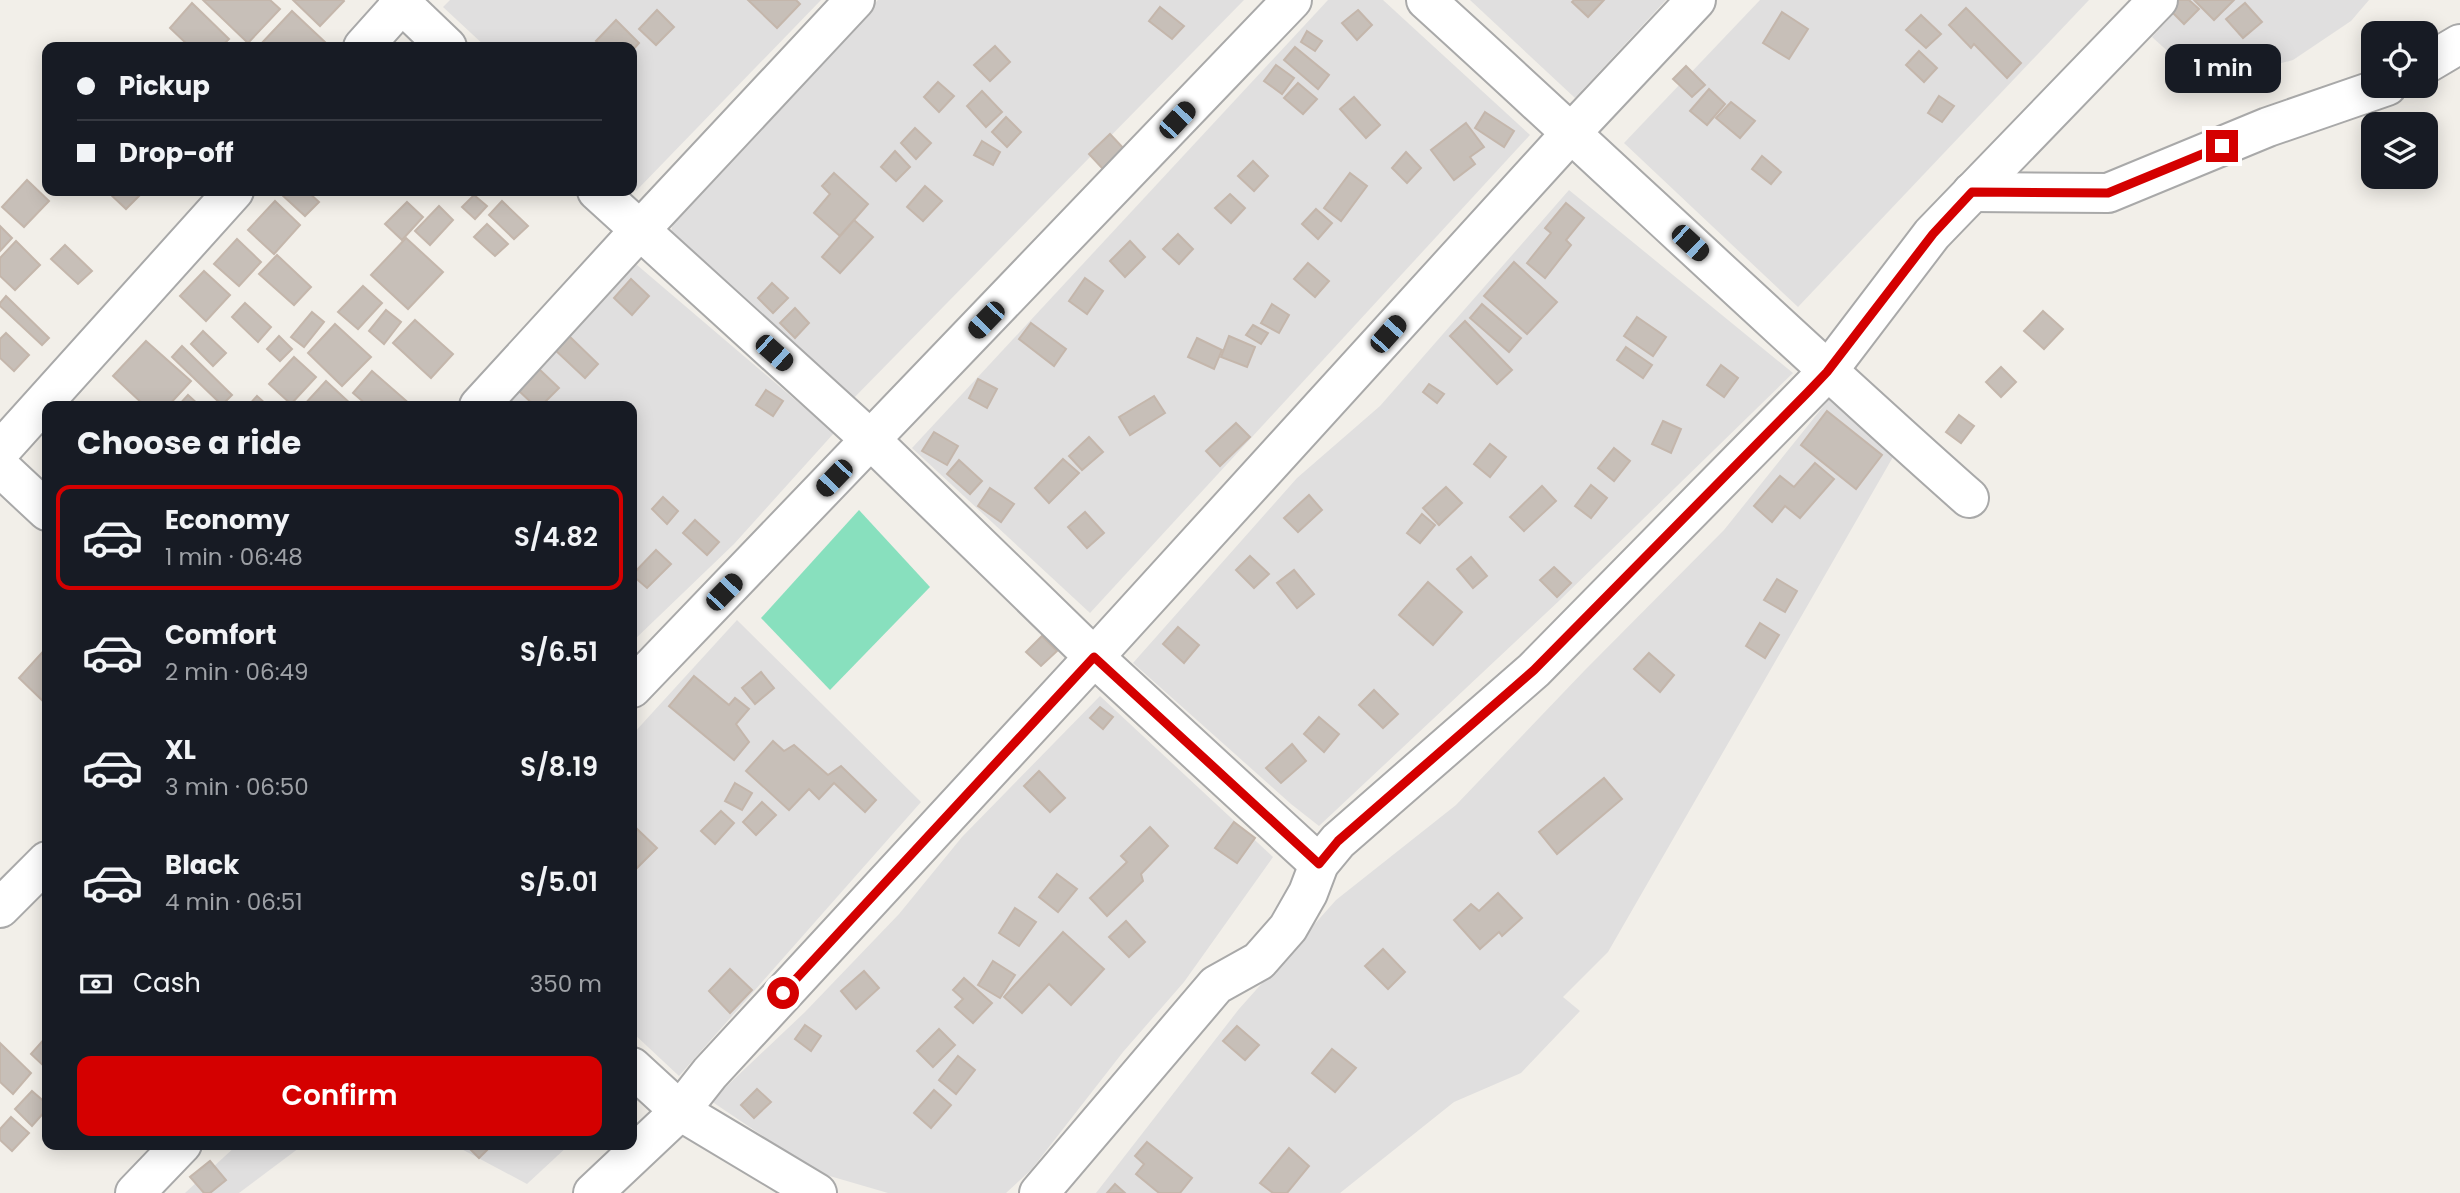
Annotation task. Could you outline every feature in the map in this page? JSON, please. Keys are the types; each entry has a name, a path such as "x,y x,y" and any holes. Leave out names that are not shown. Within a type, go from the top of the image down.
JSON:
{"street":[{"path":"484,401 639,230 855,0"},
{"path":"637,683 1292,0"},
{"path":"1426,0 1572,132 1827,372 1969,498"},
{"path":"593,1193 680,1111 710,1073 1696,0"},
{"path":"1039,1193 1216,985 1259,961 1288,928 1308,893 1319,864 1338,841 1534,670 1827,372 1933,234 2158,0"},
{"path":"367,42 402,1 442,42"},
{"path":"2438,57 2460,44"},
{"path":"1972,192 2108,193 2268,127 2361,95"},
{"path":"45,401 230,196"},
{"path":"602,196 871,440 1094,657 1319,864"},
{"path":"0,451 42,404"},
{"path":"0,467 42,506"},
{"path":"0,908 42,866"},
{"path":"637,1072 680,1111 817,1193"},
{"path":"135,1193 177,1150"}],"shaded area":[{"path":"450,0 821,0 637,190 637,42 481,42 443,7"},
{"path":"878,0 1244,0 847,405 671,232 676,209"},
{"path":"1328,0 1383,0 1530,135 1090,613 912,448"},
{"path":"1470,0 1666,0 1575,98"},
{"path":"1760,0 2089,0 1798,307 1624,143"},
{"path":"2186,0 2369,0 2351,21 2293,60 2204,84 2152,37"},
{"path":"1569,190 1793,373 1561,599 1319,826 1133,663 1297,478 1380,406"},
{"path":"630,259 834,433 734,544 637,637 637,401 502,401"},
{"path":"1830,398 1897,450 1608,952 1563,997 1580,1011 1521,1073 1454,1102 1340,1193 1096,1193 1239,1009 1336,900 1456,805 1724,530"},
{"path":"737,620 921,802 679,1076 637,1037 637,730"},
{"path":"1100,696 1273,857 1184,982 1123,1052 1031,1170 1006,1193 888,1193 816,1172 711,1101 805,1012 899,914 962,837"},
{"path":"232,1150 296,1150 239,1193 185,1193"},
{"path":"463,1150 564,1150 527,1184"}],"green space":[{"path":"859,510 930,587 830,690 761,618"}],"building":[{"path":"203,0 270,0 280,9 247,42"},
{"path":"293,0 343,0 344,1 320,26"},
{"path":"748,0 796,0 800,4 777,28"},
{"path":"1604,0 1588,17 1572,2"},
{"path":"2168,0 2189,0 2199,9 2184,24 2164,4"},
{"path":"2194,0 2234,0 2214,20"},
{"path":"192,3 229,39 226,42 185,42 170,28"},
{"path":"2245,3 2262,22 2243,38 2226,19"},
{"path":"1160,7 1184,26 1172,39 1149,21"},
{"path":"1966,8 2021,63 2007,78 1974,44 1971,48 1949,25"},
{"path":"657,10 674,27 656,45 639,29"},
{"path":"1358,10 1372,25 1357,40 1342,23"},
{"path":"292,11 325,42 263,42"},
{"path":"1782,12 1808,29 1789,59 1763,43"},
{"path":"1921,15 1941,34 1926,48 1906,30"},
{"path":"616,20 639,43 637,45 637,42 596,41"},
{"path":"1307,31 1322,41 1315,51 1301,42"},
{"path":"995,46 1010,62 990,81 974,65"},
{"path":"1295,47 1329,75 1318,89 1284,60"},
{"path":"1919,51 1937,68 1924,82 1906,65"},
{"path":"1276,65 1294,78 1282,94 1264,81"},
{"path":"1686,66 1705,85 1692,97 1673,79"},
{"path":"938,82 954,96 939,112 924,97"},
{"path":"1298,83 1317,99 1303,114 1284,98"},
{"path":"1709,89 1725,104 1707,125 1690,111"},
{"path":"982,91 1002,112 986,127 967,106"},
{"path":"1939,96 1954,106 1942,122 1928,113"},
{"path":"1354,97 1380,125 1366,138 1340,109"},
{"path":"1731,102 1755,121 1740,138 1716,118"},
{"path":"1485,112 1514,131 1504,147 1475,128"},
{"path":"1006,117 1021,132 1007,147 992,132"},
{"path":"1466,123 1484,147 1470,157 1475,164 1454,180 1431,150"},
{"path":"915,128 931,143 916,159 901,143"},
{"path":"1110,134 1125,150 1104,170 1089,154"},
{"path":"982,141 1000,152 993,165 974,155"},
{"path":"895,151 910,167 896,181 881,167"},
{"path":"1406,152 1421,168 1407,183 1392,168"},
{"path":"1762,156 1781,172 1771,184 1752,169"},
{"path":"1253,161 1268,176 1254,191 1238,176"},
{"path":"834,173 868,204 840,236 814,213 830,194 822,186"},
{"path":"1350,173 1367,186 1341,221 1324,208"},
{"path":"27,180 49,201 24,227 2,207"},
{"path":"925,186 942,201 923,221 907,207"},
{"path":"1230,194 1245,208 1231,223 1215,208"},
{"path":"112,196 139,196 126,209"},
{"path":"283,196 312,196 319,202 305,216"},
{"path":"473,196 487,206 475,219 462,207"},
{"path":"275,201 300,225 274,254 248,230"},
{"path":"502,201 528,226 514,239 489,215"},
{"path":"407,202 423,217 402,240 385,224"},
{"path":"1566,203 1584,218 1566,240 1571,245 1545,278 1527,263 1551,233 1545,228"},
{"path":"439,206 453,220 430,245 415,231"},
{"path":"1316,209 1332,223 1318,239 1302,224"},
{"path":"854,220 873,237 840,273 822,257"},
{"path":"487,224 508,244 495,256 474,237"},
{"path":"0,226 12,238 0,251"},
{"path":"1178,234 1193,249 1179,264 1163,249"},
{"path":"406,238 443,272 408,309 371,275"},
{"path":"237,239 261,262 239,286 214,264"},
{"path":"16,241 40,265 15,290 0,276 0,258"},
{"path":"1130,241 1145,257 1125,277 1110,261"},
{"path":"65,245 92,271 78,284 51,259"},
{"path":"277,255 311,287 294,305 259,274"},
{"path":"1514,262 1557,302 1527,334 1484,296"},
{"path":"1308,263 1329,281 1315,297 1294,279"},
{"path":"204,271 230,295 206,321 180,296"},
{"path":"1085,278 1103,291 1087,314 1069,301"},
{"path":"631,279 649,296 632,315 614,298"},
{"path":"772,283 788,298 773,313 758,298"},
{"path":"363,286 382,303 358,329 338,312"},
{"path":"6,296 49,338 42,345 0,306"},
{"path":"245,303 271,327 258,342 232,317"},
{"path":"1272,304 1289,315 1279,333 1261,323"},
{"path":"1482,304 1521,338 1509,352 1470,318"},
{"path":"795,308 809,323 795,338 780,323"},
{"path":"386,310 401,322 384,344 369,331"},
{"path":"2043,311 2063,329 2044,349 2024,331"},
{"path":"312,312 324,322 304,347 291,337"},
{"path":"1637,317 1666,337 1653,356 1624,336"},
{"path":"415,320 453,354 431,378 393,343"},
{"path":"1465,321 1512,370 1497,384 1450,336"},
{"path":"1031,323 1066,349 1054,366 1019,339"},
{"path":"335,324 371,357 342,386 308,353"},
{"path":"1253,325 1268,333 1261,344 1246,335"},
{"path":"203,331 226,353 213,366 191,344"},
{"path":"6,333 29,355 14,371 0,358 0,339"},
{"path":"567,334 598,364 585,378 554,349"},
{"path":"279,336 292,349 280,361 267,349"},
{"path":"1229,336 1255,347 1247,367 1221,357"},
{"path":"1197,338 1222,350 1214,369 1188,357"},
{"path":"146,341 191,381 173,401 140,401 113,376"},
{"path":"182,346 232,395 226,401 218,401 172,357"},
{"path":"1626,347 1652,365 1643,378 1617,360"},
{"path":"294,357 316,377 294,401 288,401 269,384"},
{"path":"1721,365 1738,378 1724,397 1707,385"},
{"path":"2001,367 2016,382 2001,397 1986,382"},
{"path":"539,369 559,388 546,401 530,401 519,391"},
{"path":"372,371 406,401 362,401 353,393"},
{"path":"978,379 997,389 987,408 969,398"},
{"path":"326,381 348,401 308,401"},
{"path":"1429,384 1444,394 1437,403 1423,392"},
{"path":"766,390 783,401 773,416 756,405"},
{"path":"188,395 195,401 183,401"},
{"path":"1154,396 1165,413 1130,435 1119,417"},
{"path":"1827,411 1882,455 1856,489 1801,445"},
{"path":"1959,415 1974,426 1961,443 1946,432"},
{"path":"1663,421 1681,429 1671,453 1652,444"},
{"path":"1236,423 1250,437 1220,466 1206,451"},
{"path":"934,432 958,446 947,465 922,451"},
{"path":"1089,437 1103,452 1082,470 1069,456"},
{"path":"1490,444 1506,457 1490,477 1474,464"},
{"path":"1614,448 1630,461 1614,481 1598,468"},
{"path":"1063,459 1079,473 1049,503 1035,488"},
{"path":"959,460 982,481 970,494 947,474"},
{"path":"1815,463 1834,479 1800,518 1785,506 1772,522 1754,506 1780,476 1794,487"},
{"path":"1591,485 1607,498 1591,518 1575,506"},
{"path":"1542,486 1556,501 1524,531 1510,517"},
{"path":"1446,487 1462,503 1439,525 1423,508"},
{"path":"990,488 1014,504 1001,522 978,506"},
{"path":"1309,495 1322,510 1298,532 1284,518"},
{"path":"663,497 678,511 667,524 652,509"},
{"path":"1085,512 1104,533 1087,548 1068,527"},
{"path":"1422,514 1435,525 1420,543 1407,533"},
{"path":"695,520 719,542 707,555 683,533"},
{"path":"656,550 671,564 647,588 637,579 637,570"},
{"path":"1250,556 1269,574 1254,588 1236,570"},
{"path":"1471,557 1487,576 1473,588 1457,569"},
{"path":"1554,567 1571,583 1557,597 1540,580"},
{"path":"1294,570 1314,594 1297,608 1277,583"},
{"path":"1777,579 1797,591 1785,612 1764,600"},
{"path":"1428,582 1462,612 1433,645 1399,615"},
{"path":"1760,623 1779,635 1765,658 1746,646"},
{"path":"1178,627 1199,645 1184,663 1163,644"},
{"path":"1042,636 1057,651 1041,666 1026,652"},
{"path":"42,653 42,700 19,678"},
{"path":"1649,653 1674,675 1660,692 1634,669"},
{"path":"761,672 774,688 755,704 742,688"},
{"path":"694,676 729,705 735,698 749,709 736,724 749,742 734,760 669,706"},
{"path":"1374,690 1398,714 1383,728 1359,705"},
{"path":"1100,707 1113,717 1103,729 1090,718"},
{"path":"1319,717 1339,734 1324,752 1304,734"},
{"path":"773,741 784,751 794,745 828,775 841,766 876,800 865,812 834,783 819,799 809,789 789,810 746,771"},
{"path":"1292,744 1306,761 1281,783 1266,768"},
{"path":"1039,771 1065,798 1050,812 1024,786"},
{"path":"1604,778 1622,799 1557,854 1539,832"},
{"path":"735,783 752,793 742,810 725,801"},
{"path":"762,802 776,815 756,835 743,822"},
{"path":"721,811 734,823 715,844 701,831"},
{"path":"1234,822 1255,838 1237,863 1215,848"},
{"path":"1150,827 1168,846 1141,874 1143,881 1107,916 1090,898 1127,862 1121,856"},
{"path":"637,829 657,848 637,868"},
{"path":"1057,874 1077,889 1058,912 1039,897"},
{"path":"1498,893 1522,918 1502,936 1499,932 1480,949 1454,920 1471,904 1479,911"},
{"path":"1015,908 1036,922 1019,946 999,933"},
{"path":"1126,921 1145,942 1129,957 1109,937"},
{"path":"1063,932 1104,969 1071,1005 1049,984 1022,1013 1004,997"},
{"path":"1383,949 1405,972 1388,989 1365,966"},
{"path":"993,961 1015,975 1000,998 978,985"},
{"path":"730,969 752,990 730,1013 709,991"},
{"path":"864,971 879,988 856,1009 841,991"},
{"path":"964,978 992,1003 973,1023 955,1007 963,999 953,990"},
{"path":"805,1025 821,1036 811,1051 795,1039"},
{"path":"1237,1026 1259,1045 1245,1060 1223,1041"},
{"path":"939,1029 955,1045 933,1067 917,1051"},
{"path":"42,1042 42,1064 31,1054"},
{"path":"0,1043 31,1073 13,1094 0,1082"},
{"path":"1332,1049 1356,1068 1335,1092 1312,1073"},
{"path":"958,1056 975,1070 956,1094 939,1080"},
{"path":"757,1089 771,1102 754,1118 741,1105"},
{"path":"934,1090 951,1105 931,1128 914,1113"},
{"path":"32,1091 42,1100 42,1115 32,1126 15,1109"},
{"path":"11,1117 29,1133 12,1151 0,1140 0,1129"},
{"path":"1147,1142 1192,1178 1180,1193 1159,1193 1136,1174 1144,1164 1135,1156"},
{"path":"1289,1148 1309,1166 1287,1193 1273,1193 1260,1183"},
{"path":"471,1150 487,1150 479,1158"},
{"path":"210,1161 226,1180 210,1193 204,1193 190,1177"},
{"path":"1115,1184 1125,1193 1107,1193"}],"route":[{"path":"783,993 1094,657 1319,864 1338,841 1534,670 1827,372 1933,234 1972,192 2108,193 2222,146"}]}
